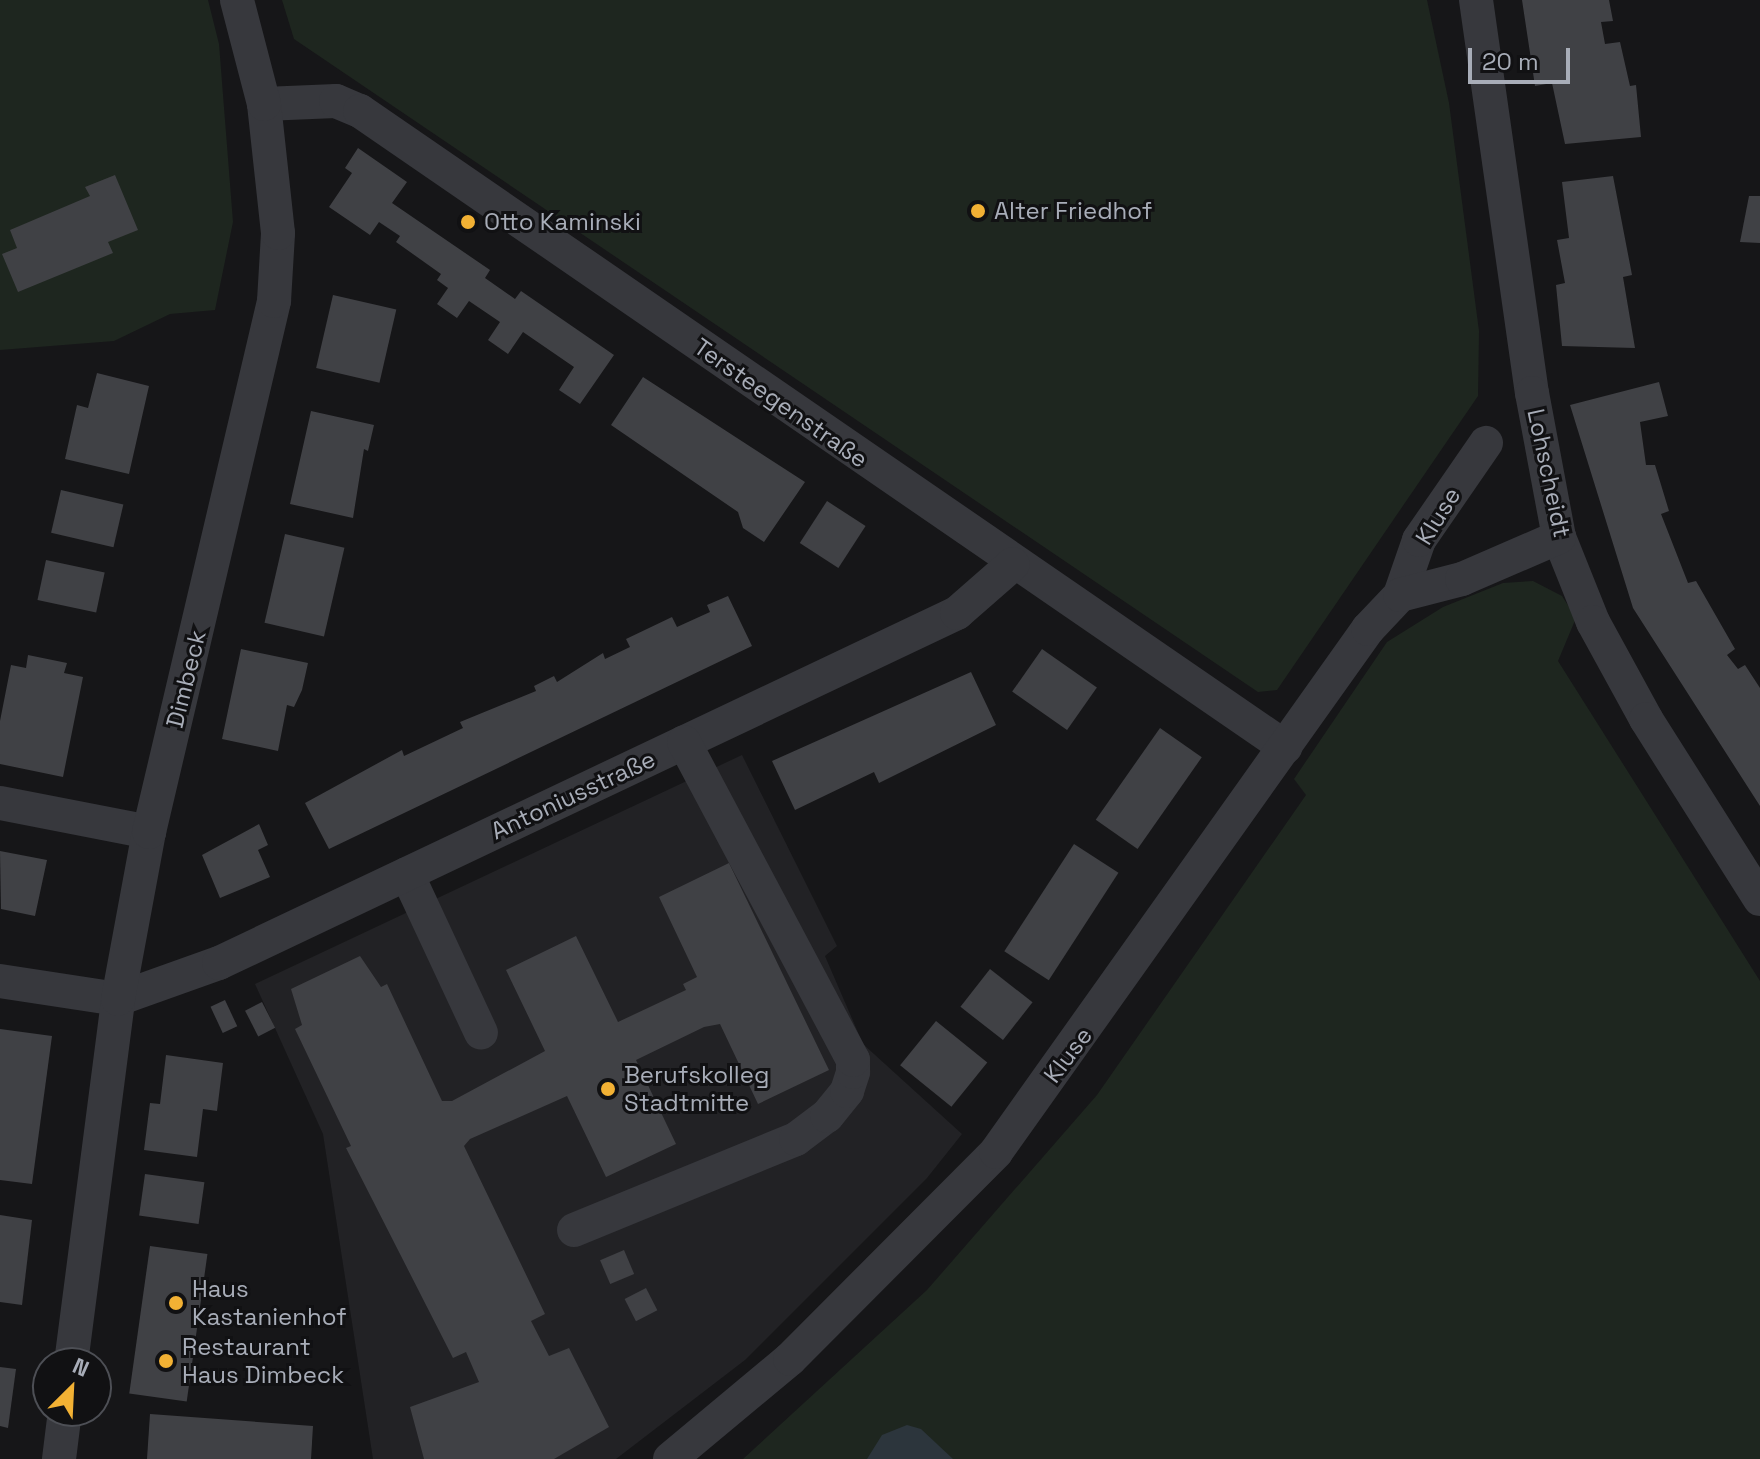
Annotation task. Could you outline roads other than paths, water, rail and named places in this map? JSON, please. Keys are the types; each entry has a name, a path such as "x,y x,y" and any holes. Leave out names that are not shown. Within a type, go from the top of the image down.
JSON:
{"street":[{"name":"Lohscheidt","path":"1476,0 1532,393 1559,537 1593,622 1646,719 1760,899"},
{"name":"Dimbeck","path":"73,1347 118,999 149,832 274,301 278,233 264,104 248,2"},
{"name":"Tersteegenstraße","path":"264,104 336,101 360,111 1013,564 1285,747"},
{"name":"Kluse","path":"670,1459 790,1359 996,1152 1368,629 1400,595 1419,540 1486,443"},
{"name":"Kluse","path":"1400,595 1462,579 1559,537"},
{"name":"Antoniusstraße","path":"118,999 219,963 957,613 1013,564"},
{"path":"574,1230 796,1139 832,1109 853,1072 853,1060 684,742"},
{"path":"0,803 149,832"},
{"path":"407,874 481,1033"},
{"path":"0,981 118,999"},
{"path":"59,1459 63,1427"}],"place":[{"name":"Alter Friedhof","path":"978,211"},
{"name":"Otto Kaminski","path":"468,222"},
{"name":"Berufskolleg Stadtmitte","path":"608,1089"},
{"name":"Haus Kastanienhof","path":"176,1303"},
{"name":"Restaurant Haus Dimbeck","path":"166,1361"}]}
